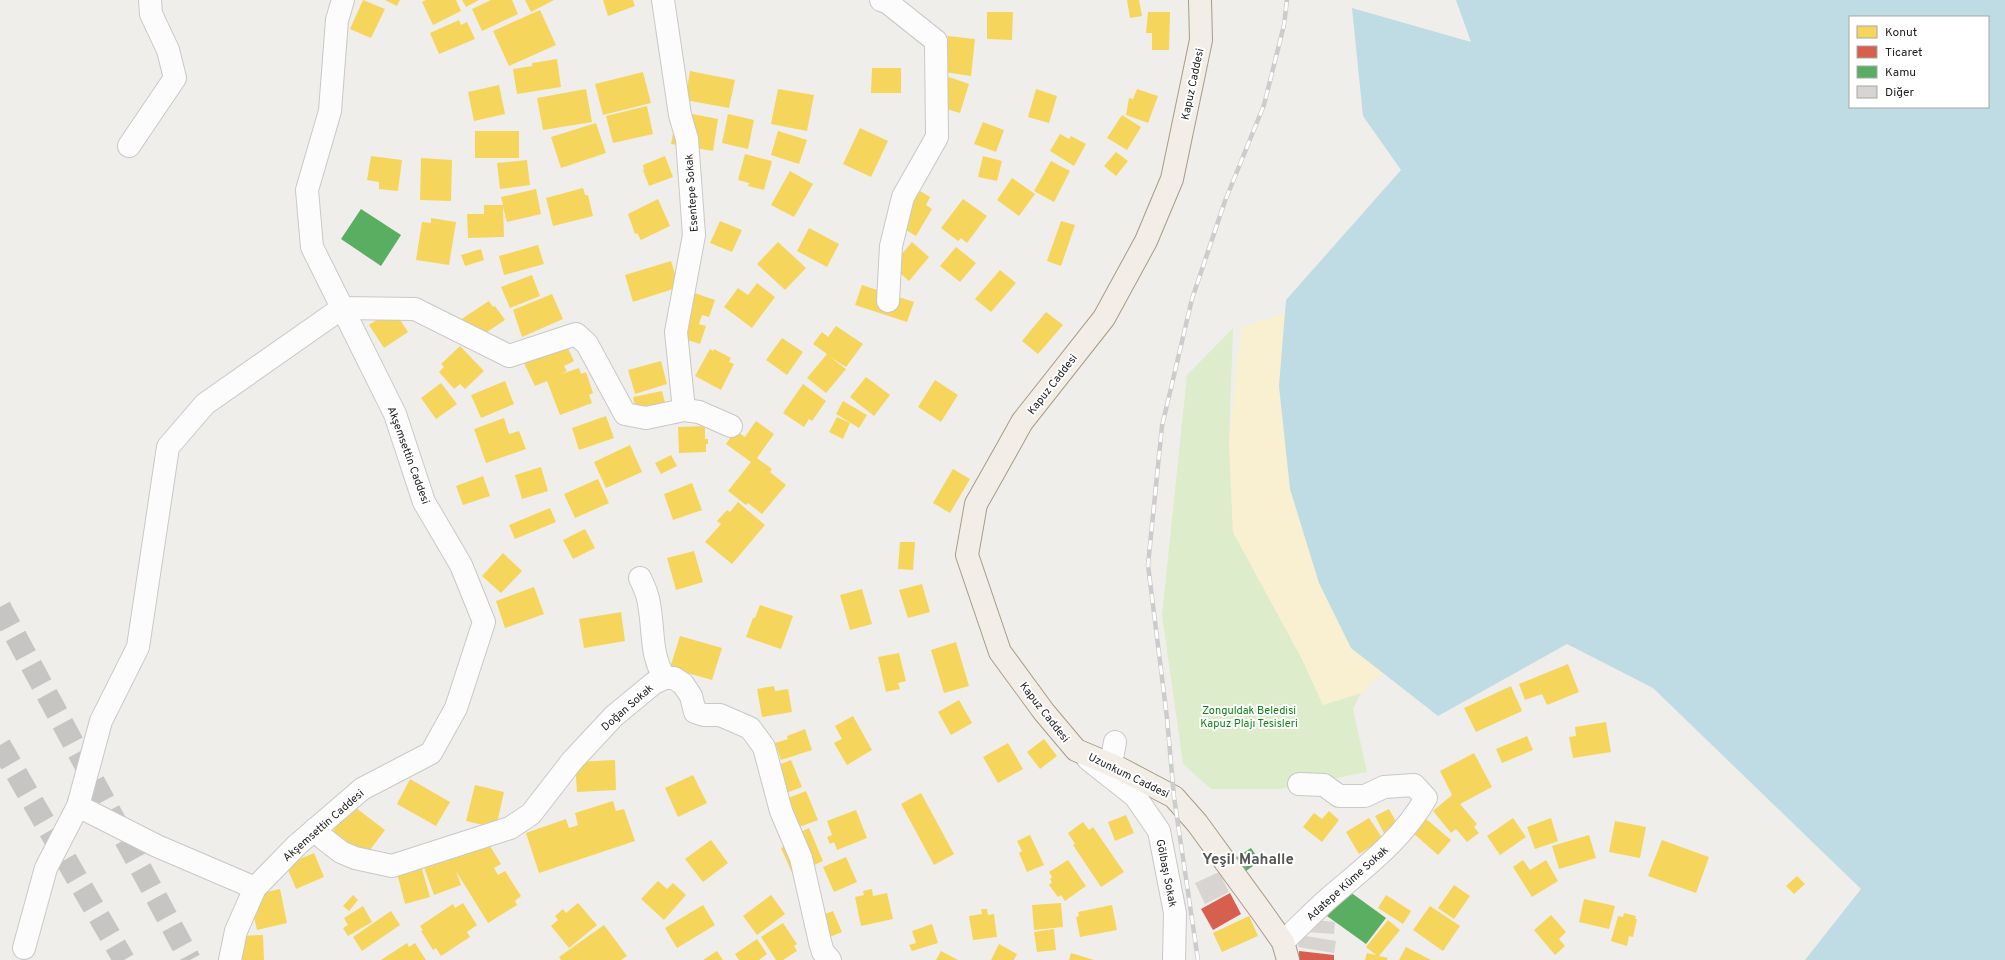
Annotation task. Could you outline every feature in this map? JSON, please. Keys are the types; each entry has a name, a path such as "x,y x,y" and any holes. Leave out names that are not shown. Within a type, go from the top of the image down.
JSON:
{"main road":[{"name":"Kapuz Caddesi","path":"1076,750 1044,712 1000,652 967,556 976,504 1022,422 1104,318 1146,242 1172,179 1201,40 1200,0"},
{"name":"Uzunkum Caddesi","path":"1076,750 1111,764 1174,797 1196,823 1285,951"}],"street":[{"path":"129,146 175,78 168,50 151,14 150,0"},
{"name":"Akşemsettin Caddesi","path":"230,960 236,931 255,888 315,830 362,790 431,754 456,708 484,622 461,565 424,502 395,414 312,247 307,190 330,111 337,20 343,0"},
{"name":"Esentepe Sokak","path":"663,0 680,115 687,139 694,235 676,332 684,410"},
{"path":"881,0 887,2 936,41 937,136 903,197 891,246 888,301"},
{"path":"24,948 46,868 78,806 101,721 138,647 168,447 205,404 342,308 414,309 509,356 576,334 587,344 625,414 646,418 684,410 699,412 731,426"},
{"path":"640,578 649,604 655,658 658,668 665,678"},
{"name":"Doğan Sokak","path":"315,830 341,852 355,858 392,866 510,828 531,814 572,760 614,716 654,683 665,678 674,678 683,684 691,696 695,712 720,715 750,728 764,747 781,811 801,858 820,942 824,952 830,960"},
{"path":"1111,764 1115,742"},
{"name":"Gölbaşı Sokak","path":"1076,750 1135,796 1159,831 1175,913 1174,960"},
{"name":"Adatepe Küme Sokak","path":"1285,951 1328,899 1384,853 1416,815 1426,798 1414,785 1384,787 1365,796 1339,796 1324,785 1299,784"},
{"path":"78,806 158,846 255,888"}],"green space":[{"name":"Zonguldak Beledisi Kapuz Plajı Tesisleri","path":"1233,328 1229,442 1233,532 1302,659 1323,705 1361,693 1353,709 1367,772 1280,789 1211,789 1183,764 1162,615 1187,375"}],"sand":[{"path":"1285,313 1281,357 1351,648 1383,672 1361,693 1323,705 1302,659 1233,532 1229,442 1242,327"}],"water":[{"path":"1456,0 2005,0 2005,960 1805,960 1861,889 1653,688 1567,644 1438,716 1351,648 1319,583 1290,489 1279,386 1286,300 1401,170 1363,116 1352,8 1471,42"}],"building: Konut":[{"path":"363,0 385,9 371,38 350,29"},
{"path":"385,0 400,0 397,6"},
{"path":"426,0 456,0 461,11 433,25 422,2"},
{"path":"462,0 479,0 466,7"},
{"path":"491,0 512,0 518,14 482,31 472,9"},
{"path":"525,0 554,0 531,12"},
{"path":"603,0 633,0 635,6 608,16"},
{"path":"1127,0 1139,0 1142,16 1130,18"},
{"path":"540,10 556,45 509,66 493,31"},
{"path":"987,12 1013,12 1012,40 987,39"},
{"path":"1148,12 1170,12 1169,50 1152,50 1152,33 1146,33"},
{"path":"459,20 461,25 467,22 475,39 439,54 430,33"},
{"path":"948,36 975,39 971,76 944,72"},
{"path":"557,59 561,87 517,94 513,69 532,66 532,63"},
{"path":"872,68 901,68 901,93 871,93"},
{"path":"690,71 735,80 729,108 685,100"},
{"path":"643,72 651,103 603,115 595,84"},
{"path":"943,75 969,84 960,113 933,105"},
{"path":"499,85 505,114 474,121 468,92"},
{"path":"586,89 592,122 543,130 537,98"},
{"path":"778,89 814,95 807,131 771,124"},
{"path":"1036,89 1057,96 1049,123 1028,117"},
{"path":"1137,89 1158,96 1148,123 1126,115 1129,98 1133,99"},
{"path":"647,106 653,134 613,143 606,116"},
{"path":"677,111 718,119 713,151 671,144"},
{"path":"728,114 754,120 748,149 722,143"},
{"path":"1122,115 1141,127 1127,150 1107,138"},
{"path":"983,122 1004,130 996,152 974,144"},
{"path":"596,123 606,153 561,168 551,137"},
{"path":"860,128 888,141 871,177 843,164"},
{"path":"475,131 519,131 519,158 475,158"},
{"path":"778,131 807,140 799,164 771,155"},
{"path":"1060,134 1069,139 1071,136 1086,144 1074,166 1050,151"},
{"path":"1116,152 1128,161 1116,176 1104,166"},
{"path":"745,154 772,161 764,190 748,186 749,183 738,180"},
{"path":"371,156 402,160 398,191 379,189 379,182 367,180"},
{"path":"665,156 673,177 649,186 643,170 643,165"},
{"path":"983,156 1002,161 997,181 978,177"},
{"path":"421,158 452,160 451,201 420,200"},
{"path":"527,160 530,185 500,189 497,163"},
{"path":"1051,161 1070,171 1054,202 1034,191"},
{"path":"790,171 813,184 794,217 771,205"},
{"path":"1012,178 1035,194 1019,216 997,200"},
{"path":"907,183 930,197 926,205 932,209 916,236 886,218"},
{"path":"583,188 585,195 588,195 593,216 553,226 546,198"},
{"path":"536,189 541,214 507,222 503,207 504,237 468,238 467,214 484,214 484,205 503,205 501,197"},
{"path":"658,199 670,226 641,240 637,233 635,234 628,214"},
{"path":"963,199 987,216 967,243 961,238 958,241 941,228"},
{"path":"431,218 456,222 449,265 416,260 422,222 431,223"},
{"path":"720,221 742,230 732,252 710,243"},
{"path":"1061,221 1075,225 1061,266 1047,261"},
{"path":"809,228 839,244 827,267 797,251"},
{"path":"778,242 806,268 785,290 757,264"},
{"path":"912,242 929,257 909,281 887,262 896,261"},
{"path":"538,245 544,264 504,275 499,256"},
{"path":"956,247 976,263 960,282 940,266"},
{"path":"481,249 484,260 465,266 461,255"},
{"path":"671,261 679,287 633,302 625,275"},
{"path":"1000,270 1016,283 991,312 975,299"},
{"path":"532,275 540,296 510,308 501,287"},
{"path":"757,283 775,297 752,328 724,307 738,288 748,295"},
{"path":"862,285 914,302 907,322 855,305"},
{"path":"680,288 715,300 709,317 702,315 699,324 706,326 700,344 665,333"},
{"path":"552,294 563,319 522,337 513,310"},
{"path":"489,301 493,307 495,306 505,320 467,345 454,324"},
{"path":"393,309 408,332 384,348 369,325"},
{"path":"1046,312 1063,325 1038,354 1022,341"},
{"path":"836,326 863,344 846,367 830,357 846,369 826,393 807,378 827,354 813,344 822,332 828,337"},
{"path":"782,338 803,352 787,375 766,360"},
{"path":"565,342 574,361 564,366 567,371 561,374 579,368 581,374 586,372 593,393 589,395 592,403 560,415 547,381 535,386 523,361"},
{"path":"460,346 484,371 465,389 460,384 454,389 439,372 444,367 441,364"},
{"path":"710,349 713,351 714,349 731,358 729,362 734,364 721,390 695,376"},
{"path":"661,361 667,384 635,394 628,370"},
{"path":"866,377 890,395 874,416 850,397"},
{"path":"935,380 958,395 941,422 918,407"},
{"path":"505,381 514,404 481,418 471,395"},
{"path":"441,383 457,404 436,419 421,398"},
{"path":"803,384 826,401 812,421 809,419 804,427 783,413"},
{"path":"662,391 667,410 637,416 633,397"},
{"path":"843,401 867,415 859,428 836,414"},
{"path":"606,416 614,438 579,450 572,428"},
{"path":"837,417 850,423 843,439 829,432"},
{"path":"504,418 509,434 519,431 526,449 486,463 474,429"},
{"path":"756,421 774,434 757,458 772,469 770,472 786,485 762,514 748,503 746,505 728,491 751,462 726,444 735,430 745,437"},
{"path":"705,426 705,439 708,439 708,444 706,444 706,452 679,453 678,427"},
{"path":"630,445 642,472 606,488 594,462"},
{"path":"671,455 677,466 661,474 655,463"},
{"path":"541,467 548,491 522,499 515,475"},
{"path":"953,469 970,479 950,513 933,503"},
{"path":"483,476 490,496 463,505 456,486"},
{"path":"598,479 609,503 575,518 564,494"},
{"path":"692,483 702,510 673,520 664,494"},
{"path":"738,502 765,525 732,564 705,542 721,524 717,521 727,510 730,512"},
{"path":"550,508 556,522 515,539 509,525"},
{"path":"585,529 595,548 573,559 563,540"},
{"path":"900,542 915,542 913,570 898,569"},
{"path":"694,551 703,582 676,590 667,558"},
{"path":"503,553 522,571 501,593 482,576"},
{"path":"922,584 930,612 908,618 899,590"},
{"path":"534,587 544,614 505,628 496,601"},
{"path":"862,589 872,624 850,630 840,595"},
{"path":"760,605 793,616 781,649 746,637 753,618 755,618"},
{"path":"621,612 625,641 584,648 579,619"},
{"path":"680,636 722,648 712,680 670,668"},
{"path":"956,642 969,686 944,693 931,650"},
{"path":"899,653 906,681 898,683 900,689 886,692 878,657"},
{"path":"1568,664 1579,692 1547,705 1542,694 1525,700 1519,684"},
{"path":"774,686 775,691 788,689 792,712 762,717 757,689"},
{"path":"1511,686 1522,711 1476,732 1464,708"},
{"path":"959,700 972,723 951,735 938,712"},
{"path":"853,716 872,750 847,765 834,743 842,739 835,726"},
{"path":"1606,722 1611,752 1573,758 1569,737 1576,736 1575,727"},
{"path":"805,729 812,750 781,760 775,743 788,739 787,736"},
{"path":"1527,736 1533,750 1502,763 1496,749"},
{"path":"1044,739 1057,756 1040,769 1027,752"},
{"path":"1008,743 1023,769 998,783 983,757"},
{"path":"1474,753 1492,787 1460,804 1477,824 1474,827 1479,833 1467,842 1456,829 1451,833 1433,811 1452,795 1440,771"},
{"path":"615,760 616,790 577,792 575,762"},
{"path":"791,760 802,787 781,795 770,768"},
{"path":"693,775 707,803 678,817 665,788"},
{"path":"410,779 450,802 436,826 397,804"},
{"path":"475,785 504,792 496,828 466,821"},
{"path":"806,791 818,820 786,832 775,803"},
{"path":"921,793 954,854 934,865 901,804"},
{"path":"613,801 616,811 624,809 635,841 539,873 526,833 566,819 569,828 578,825 575,813"},
{"path":"352,805 385,830 363,859 330,835"},
{"path":"1389,809 1400,829 1386,837 1375,816"},
{"path":"856,810 867,838 837,850 834,842 830,844 827,837 832,835 827,821"},
{"path":"1329,811 1339,820 1322,842 1303,827 1314,813 1322,819"},
{"path":"1126,815 1134,833 1115,841 1108,822"},
{"path":"1369,818 1383,839 1359,854 1346,832"},
{"path":"1425,818 1451,840 1438,855 1413,833"},
{"path":"1513,818 1526,837 1500,855 1487,836"},
{"path":"1551,818 1558,841 1535,849 1527,827"},
{"path":"1615,821 1646,827 1640,858 1609,852"},
{"path":"1083,822 1089,830 1093,827 1124,872 1101,887 1073,845 1075,844 1068,833"},
{"path":"809,828 823,861 793,875 781,848 792,843 789,837"},
{"path":"482,833 501,864 494,868 498,875 505,871 521,896 515,901 517,905 488,923 456,871 461,885 434,895 419,854"},
{"path":"1030,835 1044,865 1027,872 1019,853 1022,851 1017,841"},
{"path":"1589,835 1596,858 1559,869 1552,846"},
{"path":"711,840 728,863 703,882 685,859"},
{"path":"1662,840 1709,857 1696,893 1648,876"},
{"path":"314,853 324,877 296,889 286,865"},
{"path":"846,857 857,882 834,892 823,867"},
{"path":"1068,860 1086,886 1065,901 1061,895 1058,897 1049,885 1052,882 1050,879 1052,877 1049,872"},
{"path":"1523,860 1530,870 1546,860 1558,881 1532,897 1513,867"},
{"path":"420,862 430,897 405,904 396,869"},
{"path":"1797,876 1805,884 1794,894 1786,886"},
{"path":"658,881 667,889 673,883 686,895 664,920 641,899"},
{"path":"1454,885 1470,896 1454,919 1438,908"},
{"path":"280,889 287,923 257,930 249,896"},
{"path":"872,889 873,896 887,893 893,919 861,926 855,897 864,895 863,891"},
{"path":"353,895 358,900 349,911 343,906"},
{"path":"771,895 785,914 757,935 743,916"},
{"path":"1386,895 1411,911 1403,924 1378,908"},
{"path":"1584,899 1615,906 1609,929 1579,922"},
{"path":"463,903 477,925 467,932 470,937 441,956 436,948 433,950 421,931 423,930 420,926 453,904 455,908"},
{"path":"578,903 597,925 569,948 551,926 558,920 555,916 563,909 566,913"},
{"path":"1061,903 1063,927 1034,930 1032,905"},
{"path":"703,905 715,925 677,948 665,928"},
{"path":"1112,905 1117,930 1080,937 1076,917 1079,916 1078,912"},
{"path":"363,906 372,922 348,936 343,928 348,925 344,918"},
{"path":"1430,906 1460,926 1443,951 1413,930"},
{"path":"981,909 987,909 988,915 994,914 997,937 973,940 969,916 982,914"},
{"path":"391,911 400,925 362,951 353,937"},
{"path":"833,911 842,932 817,942 809,920"},
{"path":"1624,913 1636,916 1635,919 1637,919 1633,937 1629,936 1627,946 1611,941 1618,916 1623,917"},
{"path":"1551,915 1566,932 1559,939 1565,946 1555,955 1534,930"},
{"path":"1249,916 1258,936 1222,952 1213,933"},
{"path":"1388,920 1400,930 1379,956 1388,958 1387,960 1365,960 1367,953 1376,955 1366,947"},
{"path":"783,923 797,944 794,946 797,951 783,960 776,960 761,937"},
{"path":"932,924 938,943 912,951 909,945 916,943 912,931"},
{"path":"604,925 627,956 621,960 561,960 559,957"},
{"path":"1054,929 1056,950 1037,952 1034,932"},
{"path":"263,935 264,960 239,960 238,936"},
{"path":"757,939 767,954 759,960 739,960 735,954"},
{"path":"407,943 409,947 415,943 426,960 381,960"},
{"path":"999,944 1017,954 1014,960 991,960"},
{"path":"1406,947 1431,960 1399,960"},
{"path":"717,951 723,960 703,960"},
{"path":"941,951 958,960 936,960"},
{"path":"1071,953 1094,960 1069,960"}],"building: Ticaret":[{"path":"1230,893 1241,914 1213,930 1201,909"},
{"path":"1299,951 1334,955 1334,960 1298,960"}],"building: Kamu":[{"path":"361,209 401,235 381,266 341,239"},
{"path":"1251,848 1260,861 1246,871 1237,857"},
{"path":"1346,889 1386,918 1366,944 1327,916"}],"building: Diğer":[{"path":"1219,872 1229,892 1205,904 1195,883"},
{"path":"1307,919 1335,922 1334,934 1306,932"},
{"path":"1300,935 1336,941 1334,953 1298,947"}],"tunnel":[{"path":"0,607 190,960"},
{"path":"0,745 124,960"}],"railway":[{"path":"1198,960 1174,797 1167,718 1148,565 1162,426 1192,299 1225,201 1264,105 1284,25 1287,0"}],"district":[{"name":"Yeşil Mahalle","path":"1248,859"}]}
